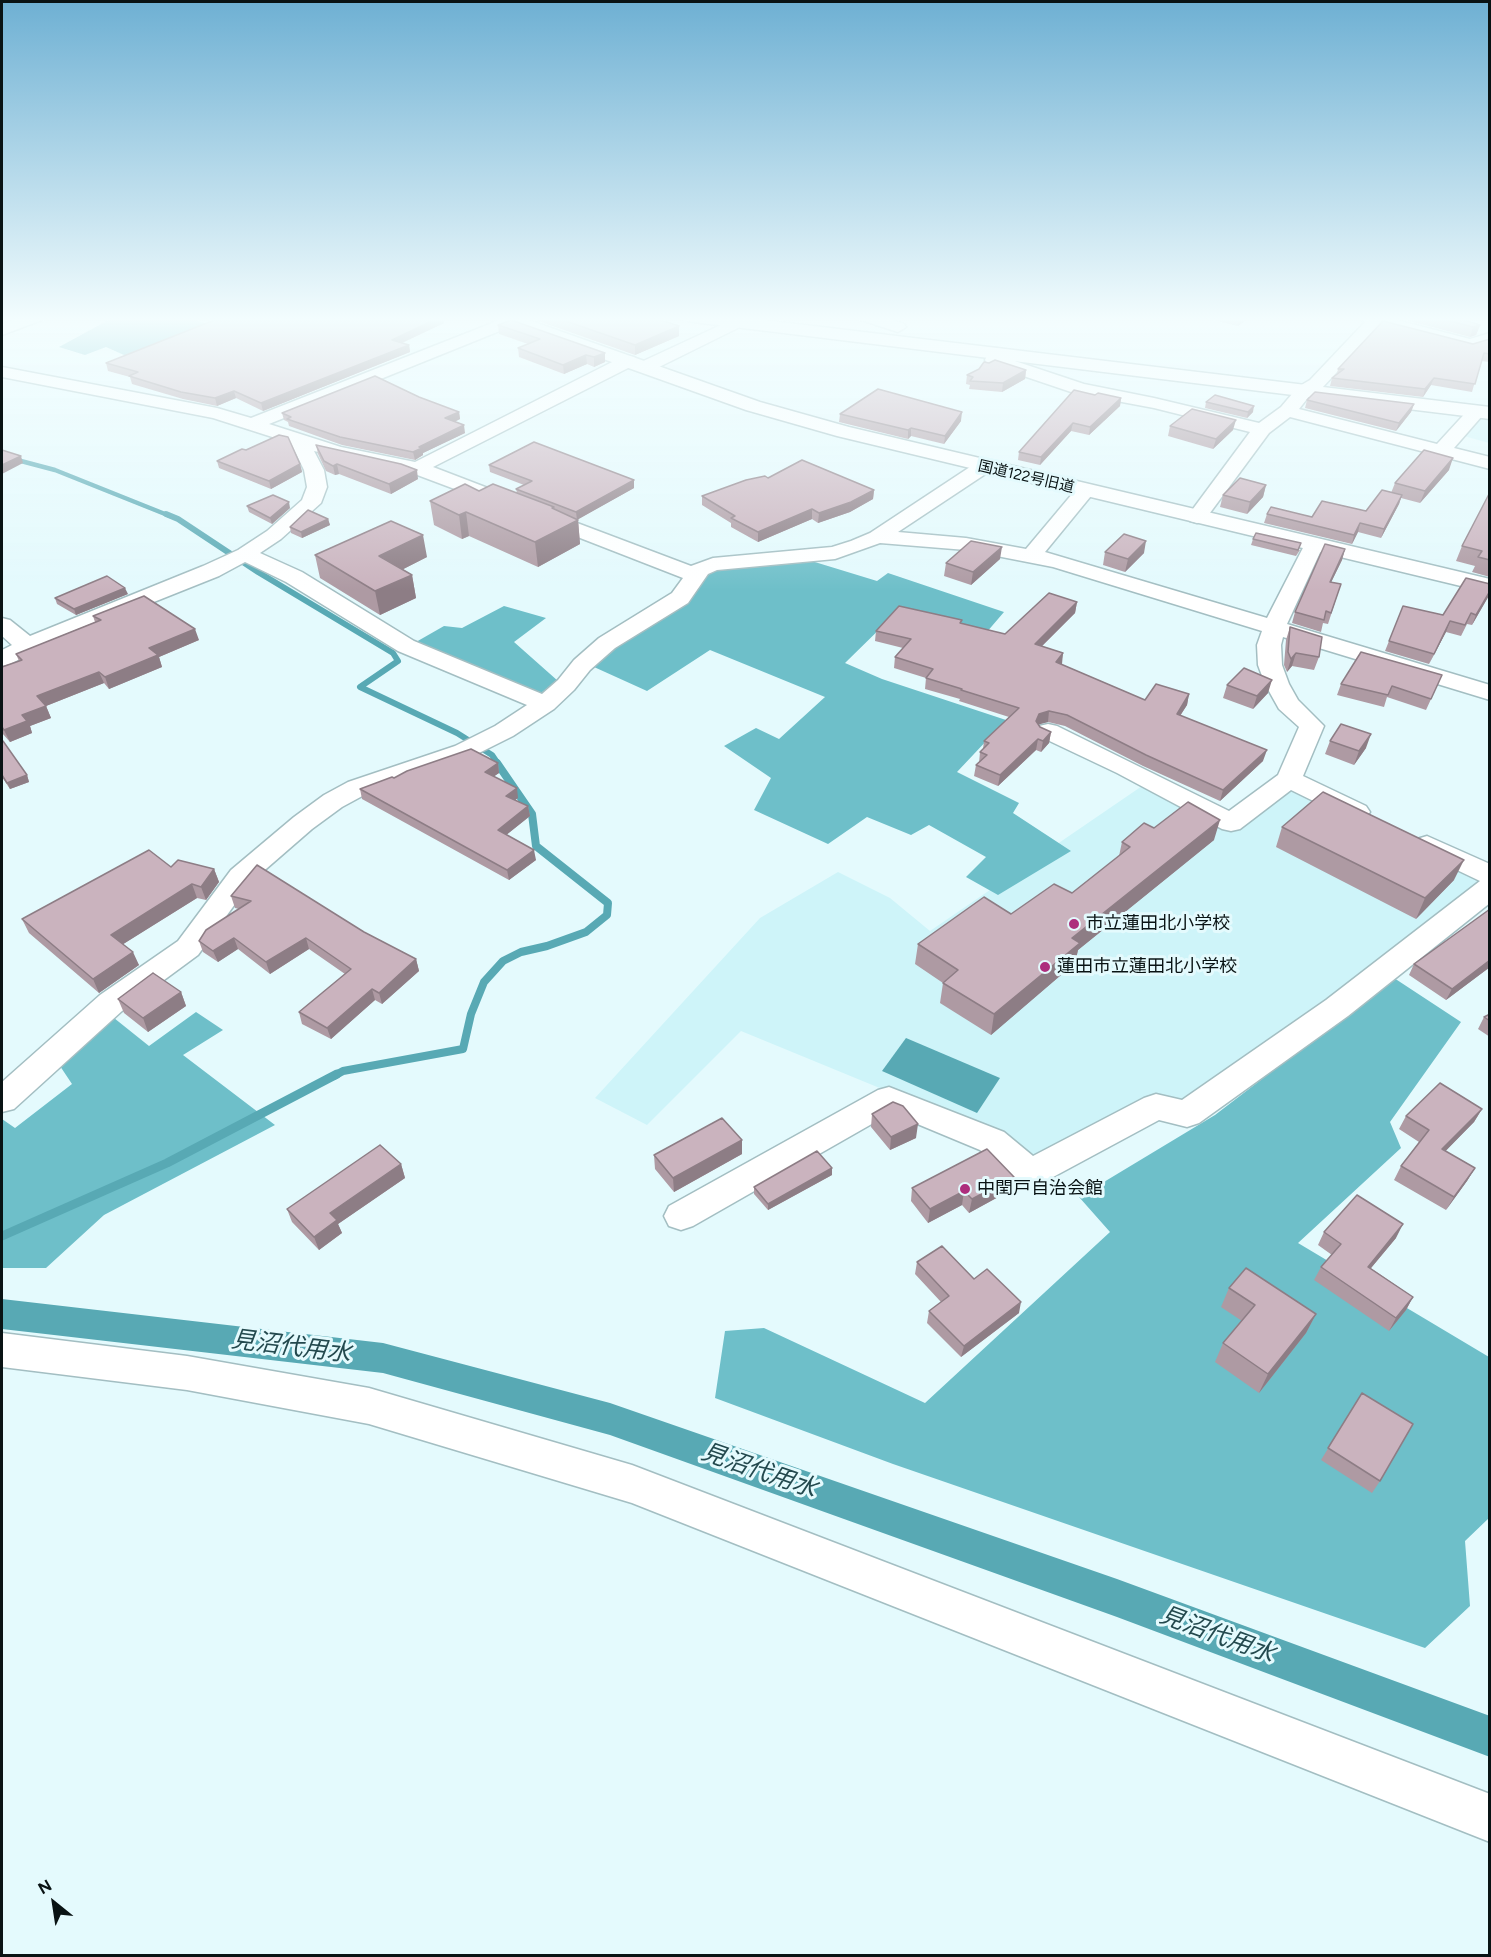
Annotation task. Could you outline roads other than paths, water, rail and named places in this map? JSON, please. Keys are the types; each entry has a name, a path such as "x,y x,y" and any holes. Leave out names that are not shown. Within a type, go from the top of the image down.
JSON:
{"main road":[{"name":"国道122号旧道","path":"763,408 791,418 983,467 1490,586"}],"street":[{"path":"192,408 217,413 300,442 337,452 417,468 694,575"},
{"path":"250,425 290,408"},
{"path":"417,468 543,408"},
{"path":"1176,408 1262,429"},
{"path":"1197,517 1262,429 1290,408"},
{"path":"1443,449 1485,410"},
{"path":"1287,411 1443,449 1490,463"},
{"path":"2,660 27,645 211,571 245,554 274,535 310,503 317,487 314,470 300,442"},
{"path":"2,1100 111,1003 188,948 241,876 303,823 333,801 357,788 464,751 504,731 544,704 607,643 680,598 700,569 712,564 835,553 878,537 983,467"},
{"path":"1032,555 1086,491"},
{"path":"878,537 966,544 1032,555 1490,693"},
{"path":"1048,731 1232,823 1289,779 1312,726 1288,704 1277,684 1270,665 1269,645 1274,627 1314,544"},
{"path":"245,554 294,577 406,646 544,704"},
{"path":"2,625 27,645"},
{"path":"1289,779 1490,875"},
{"path":"681,1216 889,1099 992,1141 1030,1173 1156,1107 1187,1114 1337,1008 1490,888"},
{"path":"2,1350 187,1373 369,1406 632,1484 1490,1818"}],"waterway":[{"path":"2,456 55,470 170,516"},
{"path":"166,514 178,519 258,572 393,653 398,661 360,687 457,733 492,755 498,764"},
{"path":"334,1076 343,1071 463,1049 471,1014 484,982 503,961 521,952 547,946 586,932 607,915 608,903 536,846 532,814 497,763"},
{"path":"2,1236 167,1163 337,1074"},
{"name":"見沼代用水","path":"2,1314 383,1358 610,1419 1117,1598 1490,1737"}],"place":[{"name":"市立蓮田北小学校","path":"1074,924"},
{"name":"蓮田市立蓮田北小学校","path":"1045,967"},
{"name":"中閏戸自治会館","path":"965,1189"}]}
